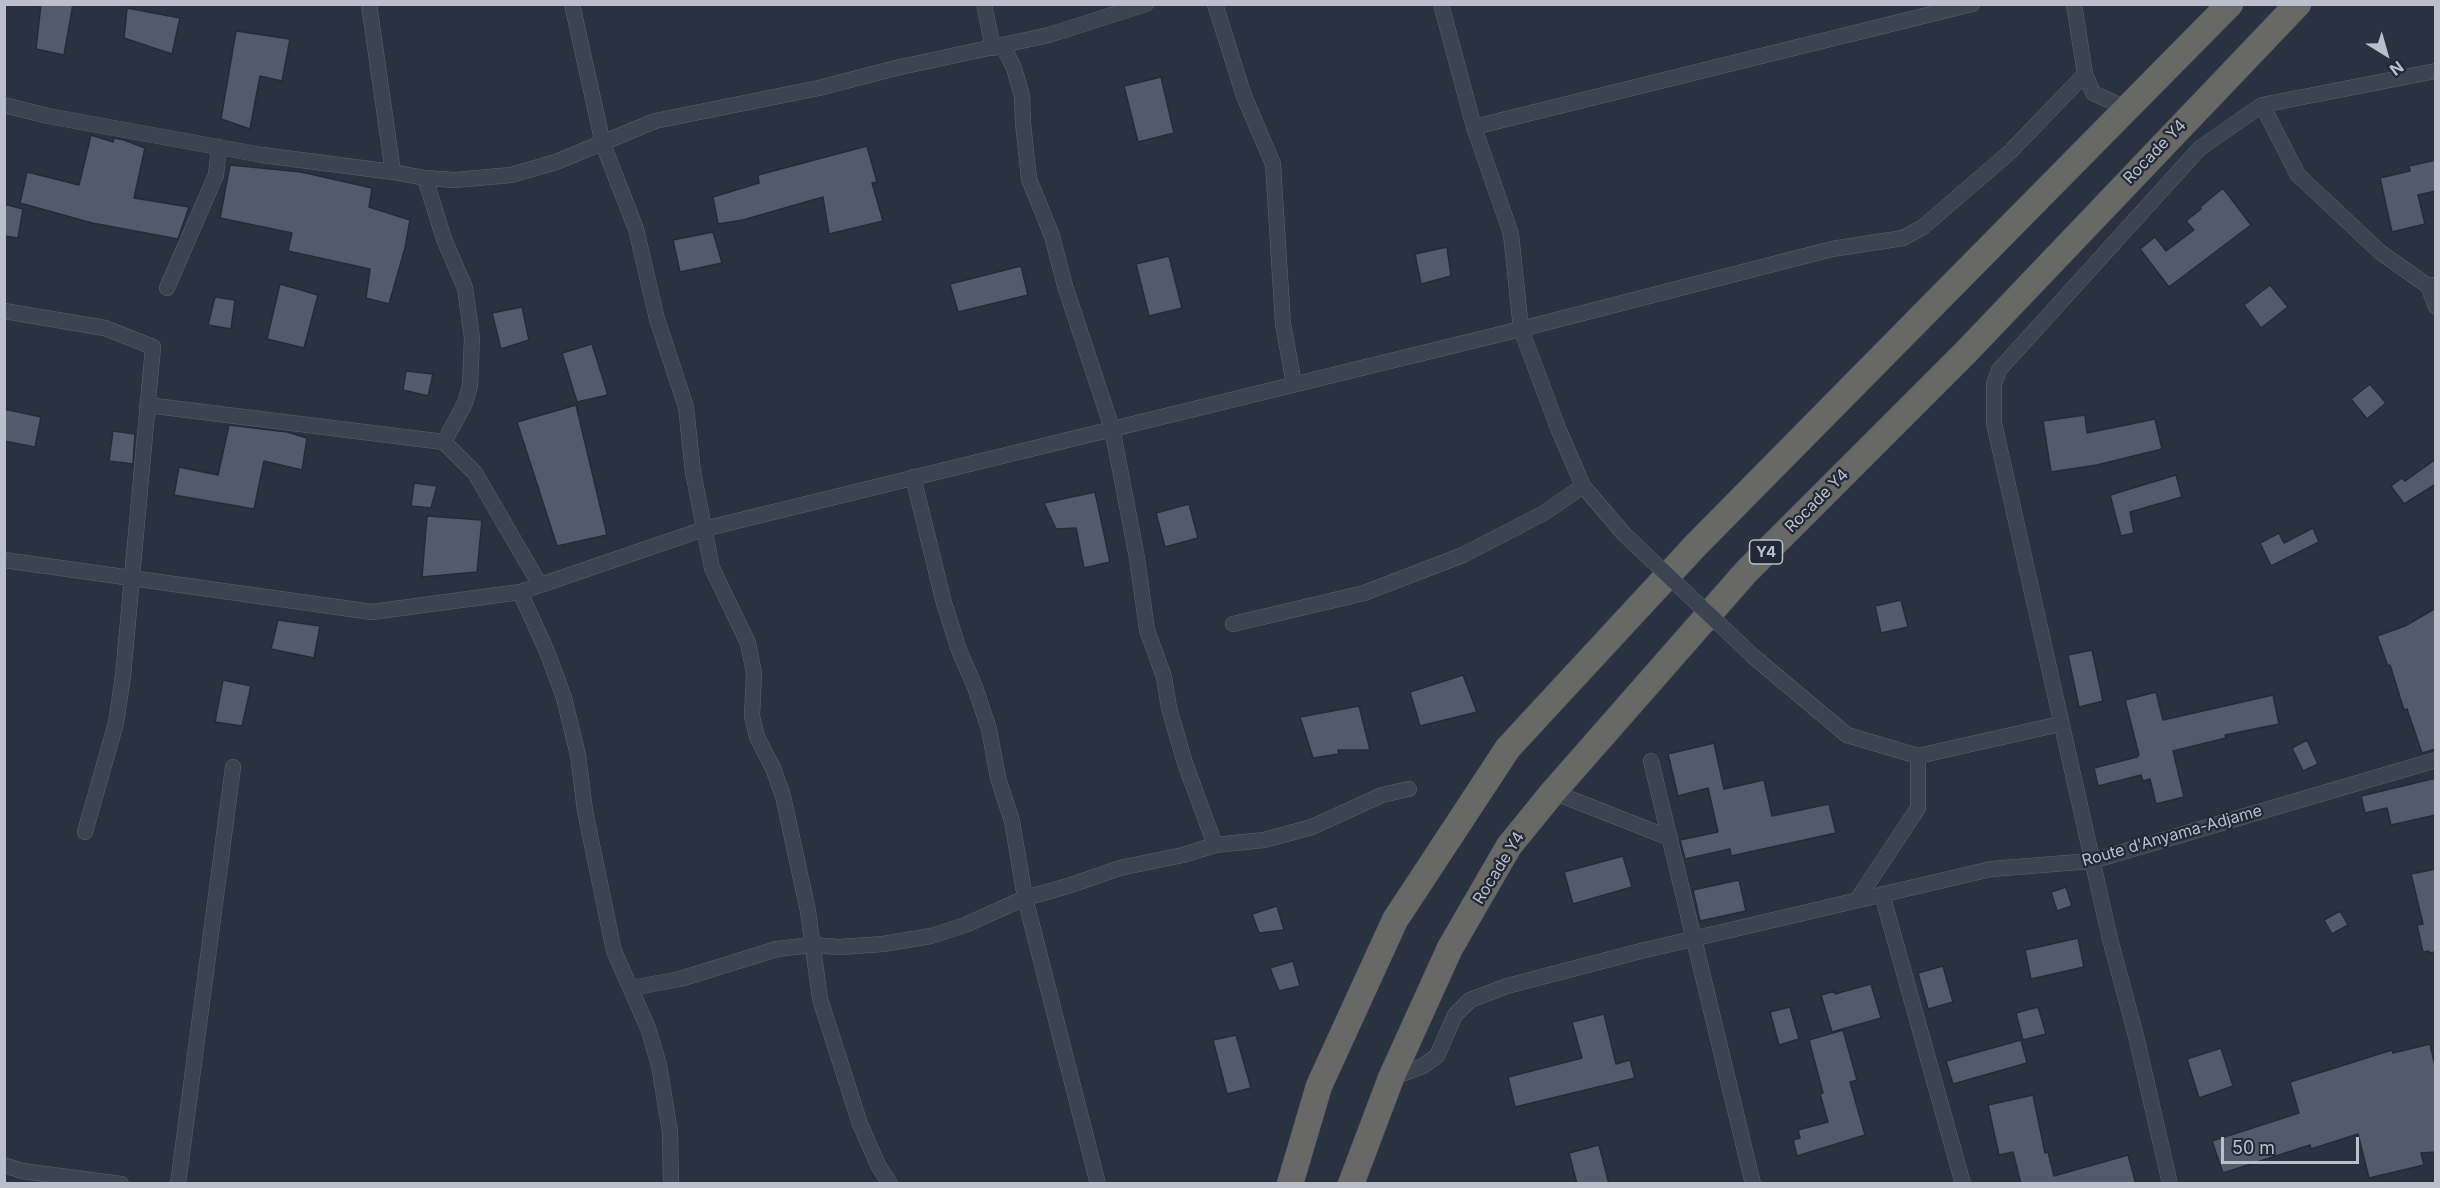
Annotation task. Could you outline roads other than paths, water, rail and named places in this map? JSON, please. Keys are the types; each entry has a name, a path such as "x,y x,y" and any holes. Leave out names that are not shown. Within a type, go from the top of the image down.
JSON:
{"highway":[{"path":"1290,1184 1319,1086 1395,920 1508,748 1696,545 2230,4"},
{"name":"Rocade Y4","path":"1352,1184 1391,1078 1450,948 1509,846 1553,792 1746,572 1967,351 2298,4"}],"street":[{"path":"369,4 393,172"},
{"path":"572,4 603,144 636,229 657,319 686,407 693,471 712,568 748,643 754,673 752,716 754,726 783,796 808,911 820,999 860,1124 878,1165 890,1184"},
{"path":"984,4 998,47 1014,68 1022,96 1029,179 1052,236 1065,286 1112,428 1137,558 1147,630 1164,677 1169,708 1185,764 1215,845"},
{"path":"4,105 48,116 219,147 337,166 455,180 511,175 556,162 655,121 819,88 896,68 1049,35 1146,4"},
{"path":"1215,4 1244,96 1273,165 1283,324 1294,384"},
{"path":"1441,4 1474,127 1511,234 1521,329 1558,428 1583,486 1624,534 1754,657 1847,735 1918,756 2060,724"},
{"path":"1474,127 1972,4"},
{"path":"2074,4 2085,74 2093,93 2128,109"},
{"path":"2170,1184 2060,724 1994,423 1994,384 1999,370 2200,148 2262,105 2436,71"},
{"path":"4,560 372,612 520,592 704,529 1521,329 1832,249 1903,238 1923,227 2010,152 2085,74"},
{"path":"2262,105 2298,175 2380,252 2432,285 2436,307"},
{"path":"167,288 216,175 219,147"},
{"path":"425,178 444,239 465,288 472,338 470,386 465,403 444,442"},
{"path":"4,311 105,328 153,348 130,620 116,723 85,832"},
{"path":"147,405 444,442 475,473 540,585"},
{"path":"912,477 944,603 989,729 998,778 1012,821 1025,898 1098,1184"},
{"path":"1233,624 1364,593 1452,559 1544,513 1583,486"},
{"path":"520,592 548,654 564,698 578,754 585,811 614,951 648,1028 659,1065 670,1132 671,1184"},
{"path":"1857,900 1918,808 1918,756"},
{"name":"Route d'Anyama-Adjame","path":"1391,1078 1424,1066 1437,1056 1455,1016 1470,1000 1507,986 1693,938 1991,869 2092,861 2436,760"},
{"path":"1651,761 1753,1184"},
{"path":"178,1184 233,767"},
{"path":"631,988 680,979 777,949 813,945 838,947 883,944 931,936 965,925 1025,898 1120,868 1184,855 1215,845 1264,840 1312,827 1382,795 1409,789"},
{"path":"1553,792 1670,838"},
{"path":"1882,894 1963,1184"},
{"path":"4,1166 22,1171 121,1184"}]}
